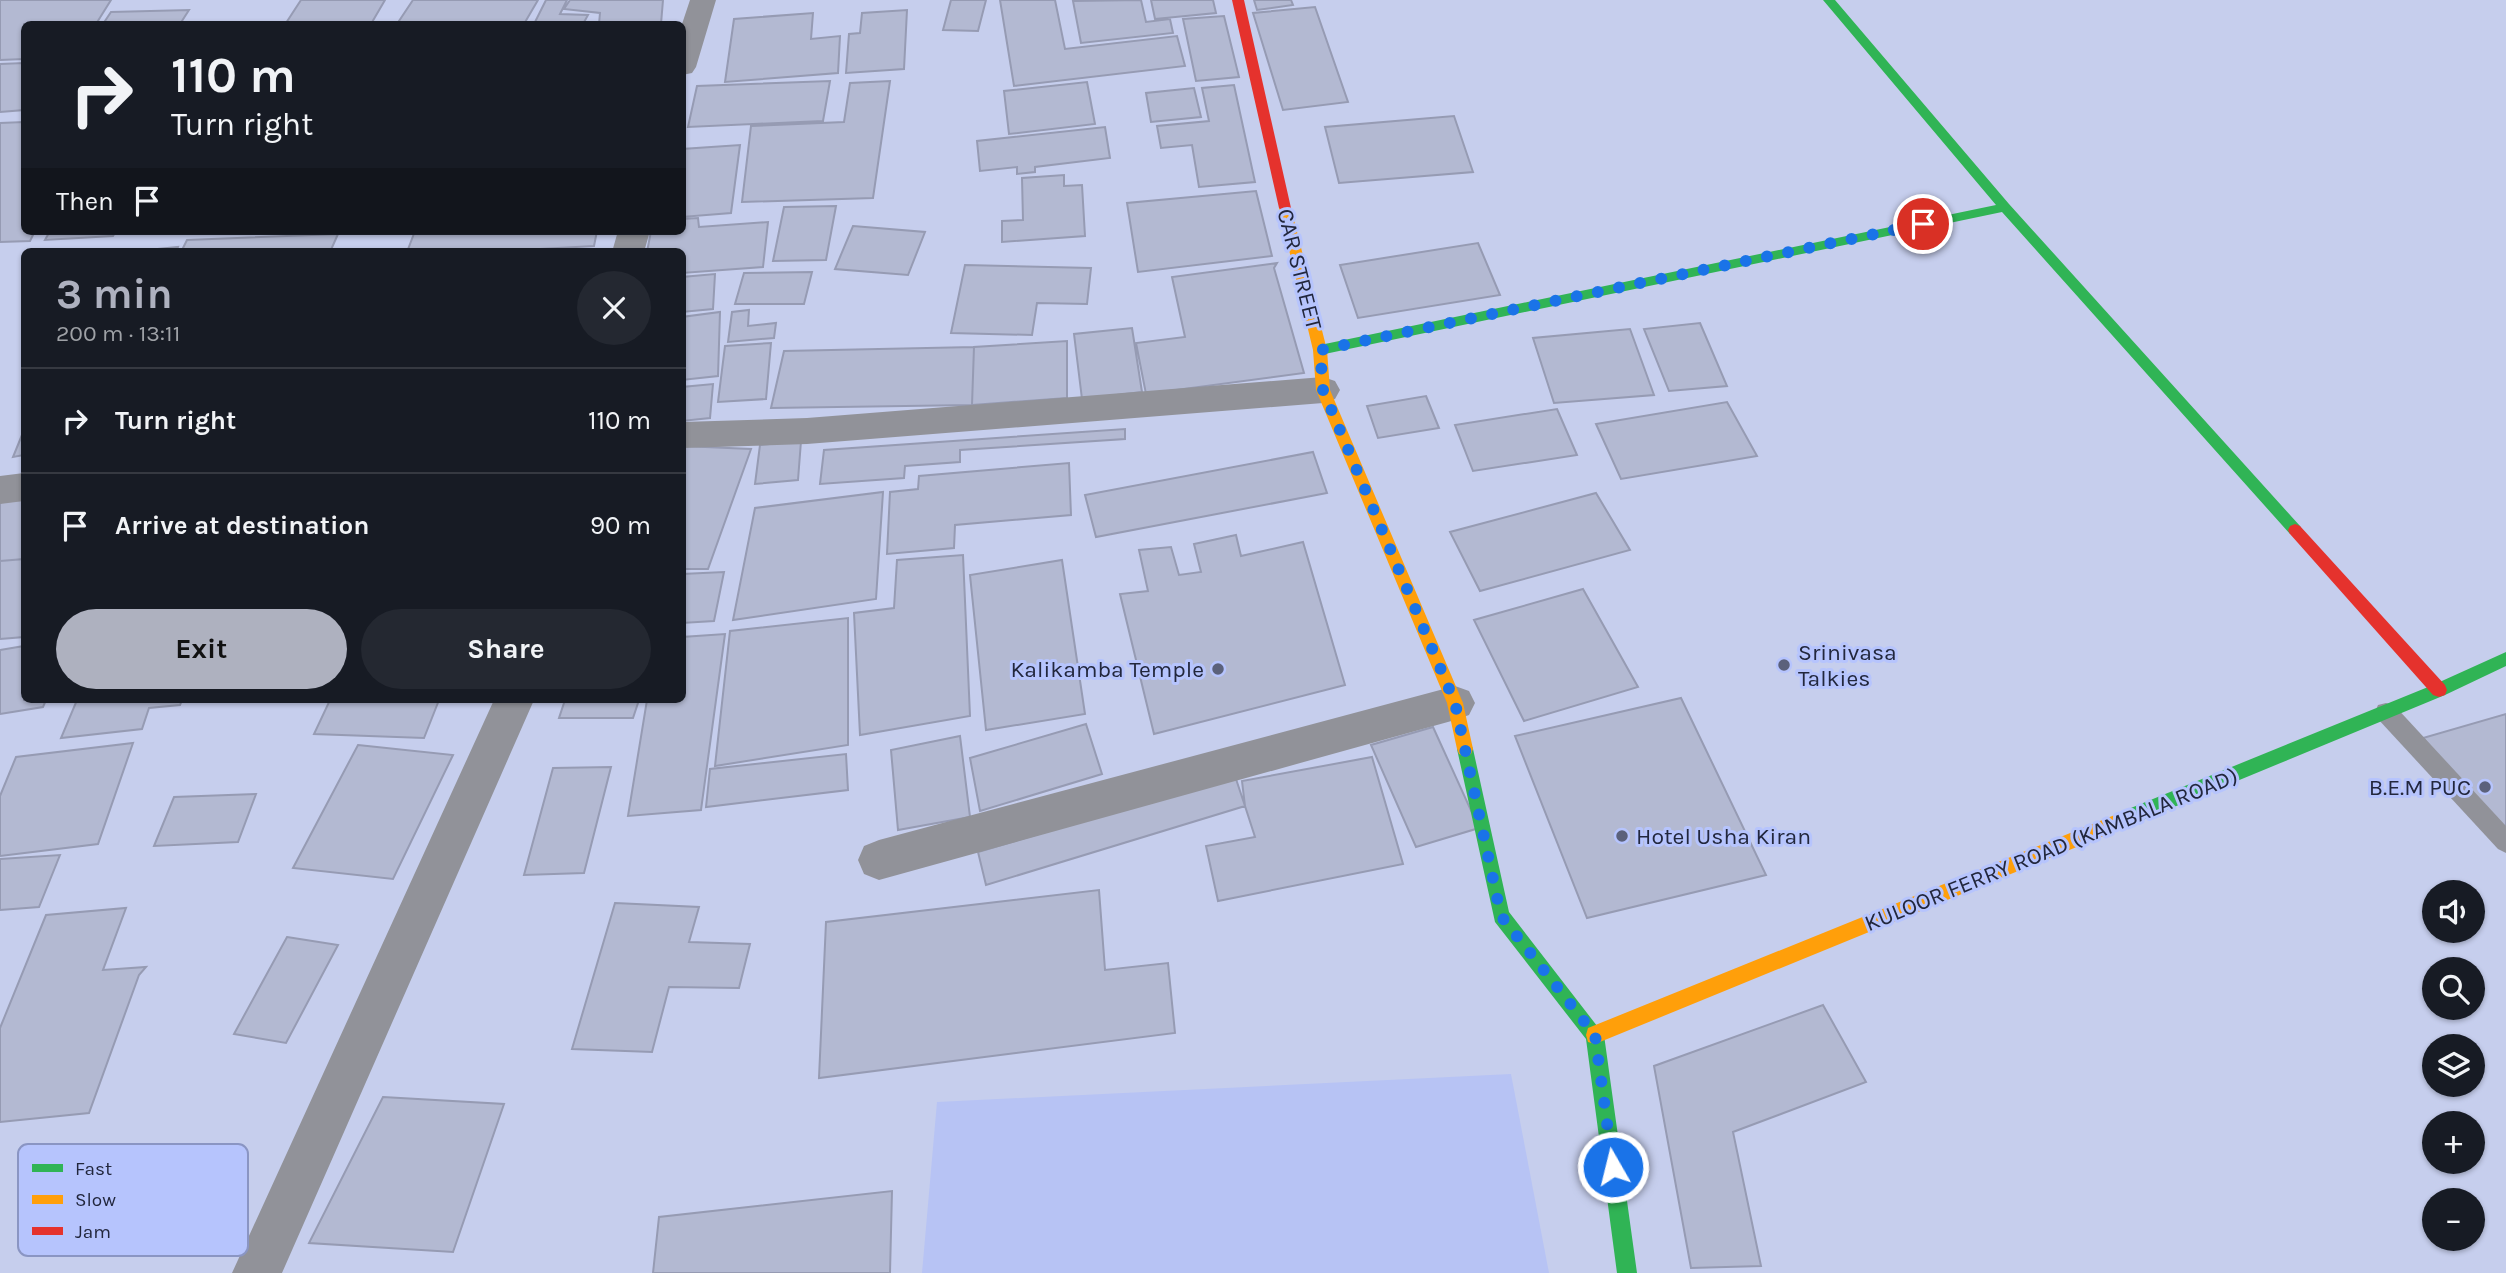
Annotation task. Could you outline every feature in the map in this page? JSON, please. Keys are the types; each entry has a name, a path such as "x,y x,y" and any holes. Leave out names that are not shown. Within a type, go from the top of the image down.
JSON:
{"street":[{"path":"686,54 702,0"},
{"name":"CAR STREET","path":"1238,0 1280,194 1320,350 1323,390 1455,703 1501,916 1595,1035"},
{"path":"1829,0 2005,207 2439,690"},
{"path":"1320,350 2005,207"},
{"path":"686,435 807,431 1323,390"},
{"path":"0,490 21,487"},
{"name":"KULOOR FERRY ROAD (KAMBALA ROAD)","path":"1595,1035 2386,712 2506,659"},
{"path":"257,1273 513,703"},
{"path":"879,860 1455,703"},
{"path":"1595,1035 1627,1273"}],"lane":[{"path":"2386,712 2506,842"}],"shaded area":[{"path":"1511,1074 1549,1273 922,1273 937,1102"}],"building":[{"path":"0,0 111,0 98,21 21,21 21,59 0,60"},
{"path":"301,0 385,0 373,21 287,21"},
{"path":"413,0 538,0 526,21 399,21"},
{"path":"546,0 567,0 560,14 588,15 585,21 536,21"},
{"path":"570,0 663,0 661,21 599,21 600,13 564,9"},
{"path":"951,0 986,0 978,31 943,30"},
{"path":"1000,0 1055,0 1065,49 1177,36 1185,66 1014,86"},
{"path":"1141,0 1146,22 1170,19 1173,33 1081,43 1073,1"},
{"path":"1151,0 1213,0 1216,13 1155,19"},
{"path":"1254,0 1291,0 1293,5 1257,10"},
{"path":"1315,7 1348,102 1283,110 1253,13"},
{"path":"189,10 182,21 105,21 111,12"},
{"path":"907,10 904,69 846,73 849,34 860,33 862,13"},
{"path":"813,13 811,39 840,36 838,73 725,82 734,19"},
{"path":"1224,16 1239,77 1196,81 1183,19"},
{"path":"21,63 21,110 0,112 0,64"},
{"path":"830,81 823,121 688,127 697,86"},
{"path":"890,81 873,198 742,202 751,126 844,122 850,83"},
{"path":"1087,82 1095,124 1009,134 1004,91"},
{"path":"1234,85 1255,182 1199,187 1192,145 1161,148 1157,126 1209,121 1202,88"},
{"path":"1194,88 1201,117 1151,122 1146,93"},
{"path":"1454,116 1473,172 1339,183 1325,127"},
{"path":"21,122 21,235 33,235 30,241 0,242 0,123"},
{"path":"1105,127 1110,158 1035,167 1035,172 1017,174 1017,167 980,171 977,141"},
{"path":"740,145 731,213 686,217 686,149"},
{"path":"1064,175 1064,186 1082,185 1085,236 1002,242 1002,221 1023,220 1022,178"},
{"path":"1256,191 1272,256 1138,272 1127,203"},
{"path":"836,206 826,260 773,261 784,207"},
{"path":"698,218 699,227 768,222 763,267 686,273 686,248 648,248 650,235 686,235 686,219"},
{"path":"853,226 925,232 908,275 835,269"},
{"path":"48,235 114,235 113,236 45,240"},
{"path":"338,235 332,248 183,248 187,240"},
{"path":"413,235 596,235 594,246 409,248"},
{"path":"1478,243 1500,295 1358,318 1340,265"},
{"path":"1277,263 1274,268 1304,373 1146,394 1136,343 1185,337 1172,277"},
{"path":"965,265 1091,268 1087,304 1037,303 1032,335 951,333"},
{"path":"812,272 804,304 735,304 744,273"},
{"path":"715,274 713,309 686,312 686,277"},
{"path":"749,310 748,326 776,323 774,338 728,342 732,312"},
{"path":"720,312 718,376 686,380 686,316"},
{"path":"1700,323 1727,386 1669,391 1644,329"},
{"path":"1132,328 1142,392 1082,399 1074,334"},
{"path":"1630,329 1654,395 1554,403 1533,338"},
{"path":"1067,341 1067,398 972,405 974,347"},
{"path":"771,343 766,399 718,402 725,346"},
{"path":"974,347 972,405 771,408 784,351"},
{"path":"713,384 710,418 686,421 686,387"},
{"path":"1426,396 1439,428 1378,438 1367,406"},
{"path":"1727,402 1757,456 1621,479 1596,424"},
{"path":"1557,409 1577,455 1473,471 1455,425"},
{"path":"1125,429 1125,439 960,450 960,462 905,466 904,478 820,484 824,450"},
{"path":"21,437 21,456 13,457"},
{"path":"801,441 798,480 755,484 760,445"},
{"path":"686,446 751,449 708,569 686,569"},
{"path":"1313,452 1327,493 1096,537 1085,495"},
{"path":"1069,463 1071,515 955,525 954,548 887,554 890,492 918,489 919,476"},
{"path":"883,492 876,599 733,620 755,508"},
{"path":"1596,493 1630,550 1480,591 1450,532"},
{"path":"21,496 21,559 0,561 0,504 3,499"},
{"path":"1236,535 1241,556 1303,542 1345,685 1154,734 1120,594 1148,591 1139,550 1171,547 1179,575 1201,572 1194,544"},
{"path":"963,555 970,716 860,735 854,613 894,608 897,560"},
{"path":"21,559 21,637 0,639 0,561"},
{"path":"1062,560 1085,714 986,730 970,575"},
{"path":"724,572 714,621 686,623 686,574"},
{"path":"1583,589 1638,687 1524,721 1474,620"},
{"path":"848,618 848,745 715,766 730,631"},
{"path":"725,634 701,810 628,816 647,703 686,703 686,637"},
{"path":"21,646 21,703 45,703 43,707 0,714 0,650"},
{"path":"1681,698 1766,875 1587,918 1515,736"},
{"path":"76,703 181,703 149,708 142,729 61,738"},
{"path":"329,703 438,703 424,738 314,734"},
{"path":"564,703 638,703 633,718 559,718"},
{"name":"B.E.M PUC","path":"2506,714 2506,836 2423,738"},
{"path":"1086,724 1102,774 980,811 970,758"},
{"path":"1433,727 1479,828 1416,847 1371,745"},
{"path":"960,736 970,817 898,830 891,750"},
{"path":"133,743 98,844 0,856 0,796 16,757"},
{"path":"358,745 453,755 393,879 293,868"},
{"path":"846,754 848,790 706,807 710,769"},
{"path":"1372,757 1403,864 1218,901 1206,846 1255,837 1245,806 1242,781"},
{"path":"611,767 584,873 524,875 553,768"},
{"path":"1235,776 1245,806 986,885 978,852"},
{"path":"256,794 238,842 154,846 174,797"},
{"path":"60,855 39,907 0,910 0,859"},
{"path":"1099,890 1105,970 1168,963 1175,1033 819,1078 826,922"},
{"path":"615,903 699,907 689,942 750,944 739,988 669,987 652,1052 572,1049"},
{"path":"126,908 103,970 146,967 139,975 89,1113 0,1122 0,1028 46,915"},
{"path":"287,937 338,945 286,1043 234,1034"},
{"path":"1823,1005 1866,1082 1733,1132 1761,1266 1691,1268 1654,1066"},
{"path":"383,1097 504,1104 453,1252 309,1243"},
{"path":"892,1191 890,1273 653,1273 659,1217"}],"traffic: fast":[{"path":"1829,0 2005,207 2295,530"},
{"path":"1320,350 2005,207"},
{"path":"2127,818 2439,690 2506,659"},
{"path":"1465,749 1501,916 1595,1035 1627,1273"}],"traffic: slow":[{"path":"1285,208 1320,350 1323,390 1455,703 1465,749"},
{"path":"1595,1035 2127,818"}],"traffic: jam":[{"path":"1238,0 1285,208"},
{"path":"2295,530 2439,690"}],"place":[{"name":"Srinivasa Talkies","path":"1784,665"},
{"name":"Kalikamba Temple","path":"1218,669"},
{"name":"B.E.M PUC","path":"2485,787"},
{"name":"Hotel Usha Kiran","path":"1622,836"}],"route":[{"path":"1613,1167 1595,1035 1501,916 1455,703 1323,390 1320,350 1923,224"}]}
